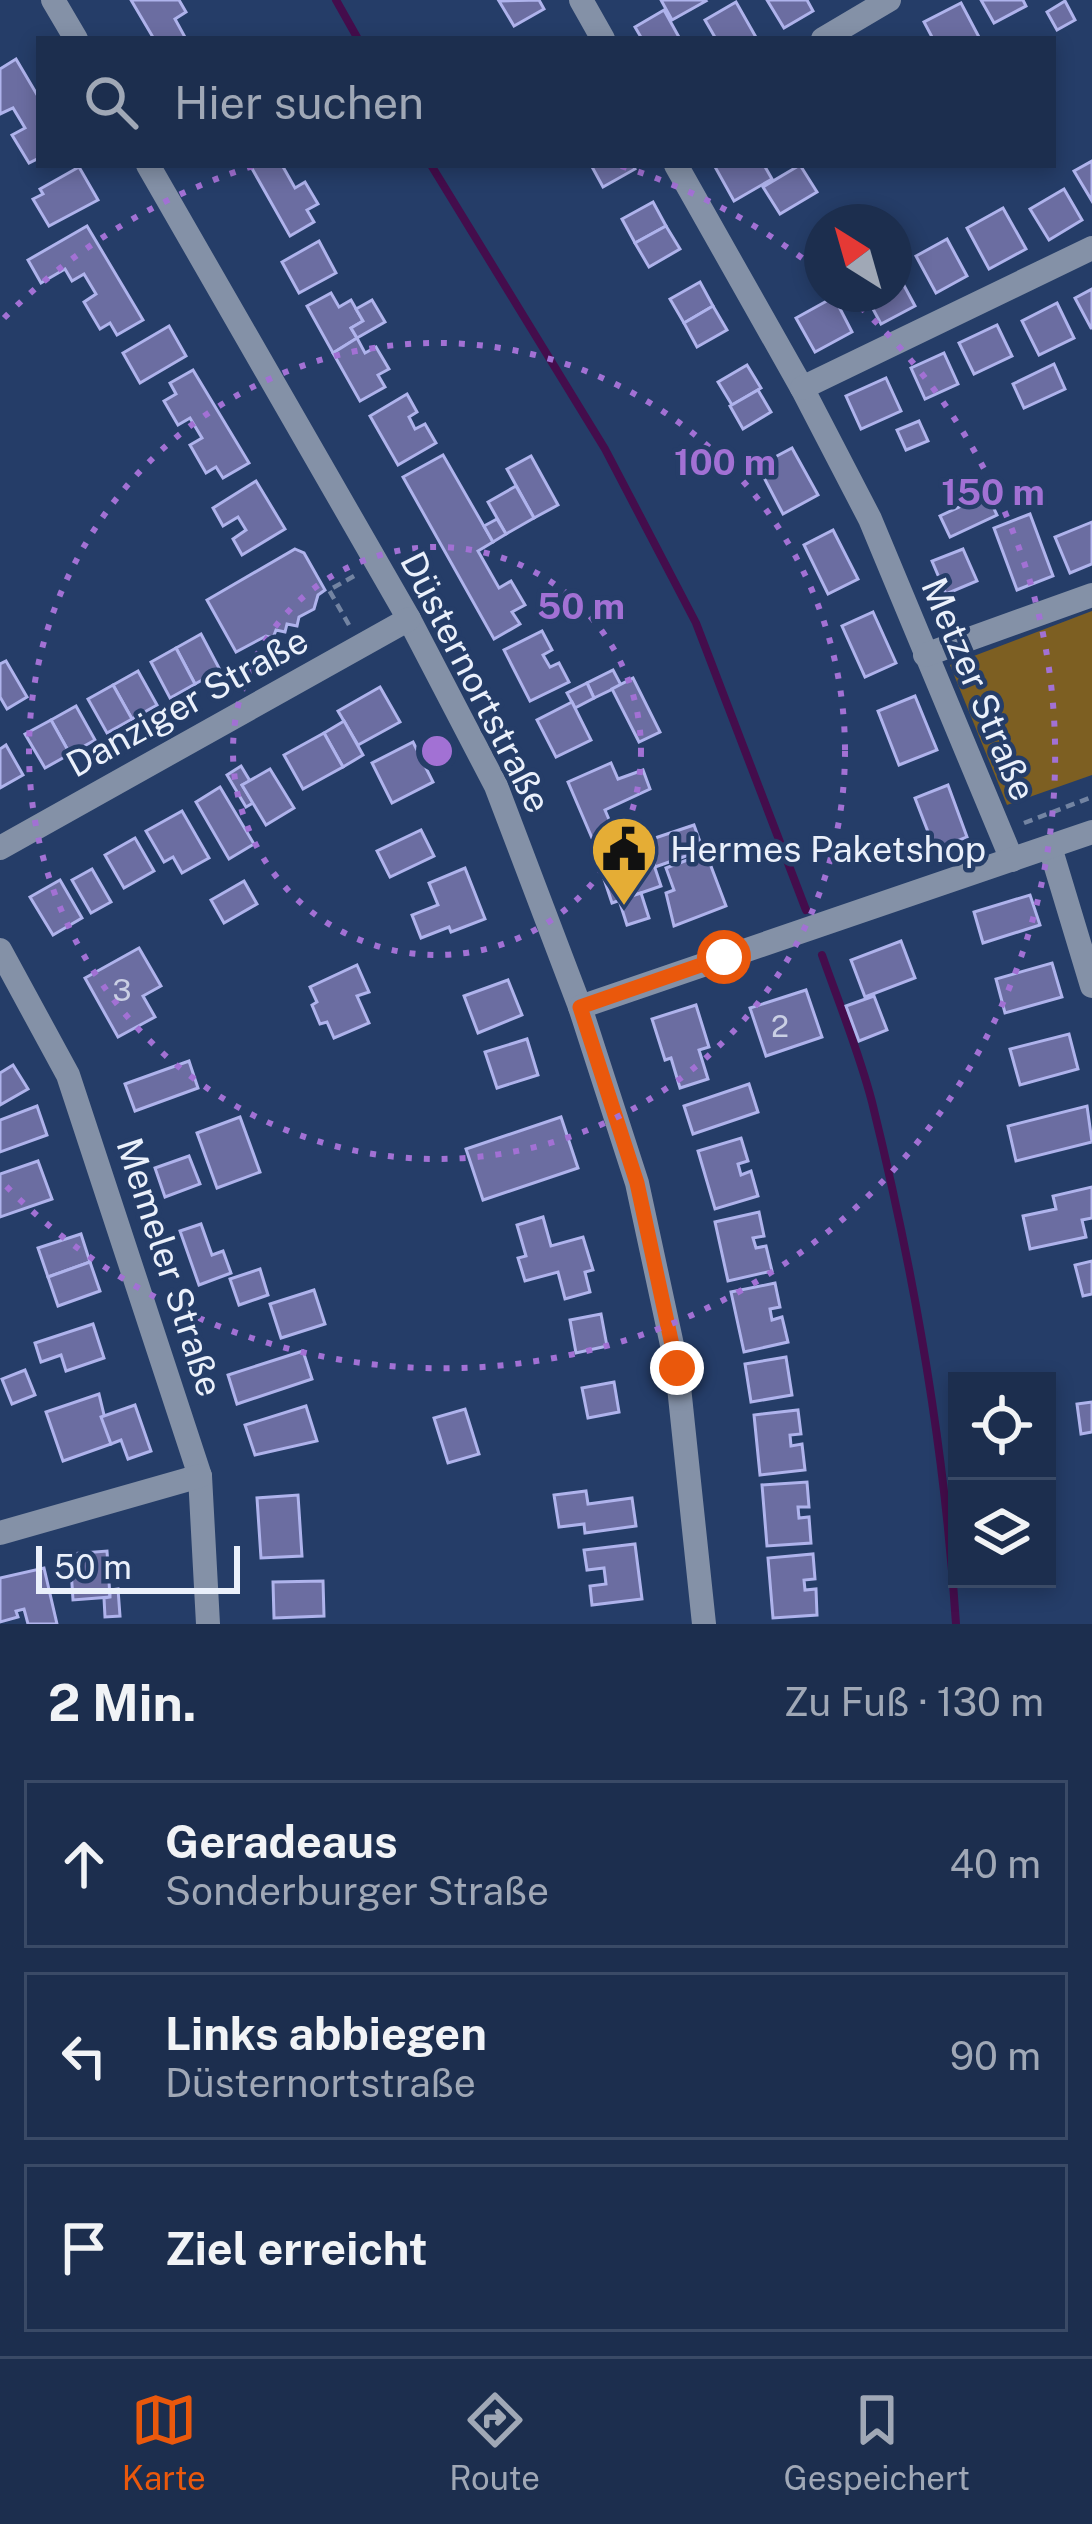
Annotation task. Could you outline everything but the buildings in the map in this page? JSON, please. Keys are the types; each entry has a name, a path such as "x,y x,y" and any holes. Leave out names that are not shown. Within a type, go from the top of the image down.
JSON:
{"street":[{"path":"53,0 74,36"},
{"path":"581,0 601,36"},
{"path":"829,36 889,0"},
{"name":"Düsternortstraße","path":"150,168 409,619 496,786 580,1007 637,1183 677,1368 704,1624"},
{"name":"Metzer Straße","path":"678,168 870,519 1012,860"},
{"path":"802,388 1092,248"},
{"path":"926,655 1092,595"},
{"name":"Danziger Straße","path":"0,848 409,619"},
{"path":"580,1007 1092,832"},
{"path":"1050,848 1092,986"},
{"name":"Memeler Straße","path":"0,950 68,1075 200,1476 208,1624"},
{"path":"0,1533 200,1476"}],"path":[{"path":"361,646 328,590 377,563"},
{"path":"1000,832 1092,797"}],"shaded area":[{"path":"1092,611 1092,775 1007,805 950,665"}],"waterway":[{"path":"336,0 356,36"},
{"path":"433,168 605,449 696,623 806,910"},
{"path":"822,955 867,1083 901,1231 936,1427 956,1624"}],"place":[{"name":"Hermes Paketshop","path":"624,908"}],"route":[{"path":"677,1368 637,1183 580,1007 724,957"}]}
